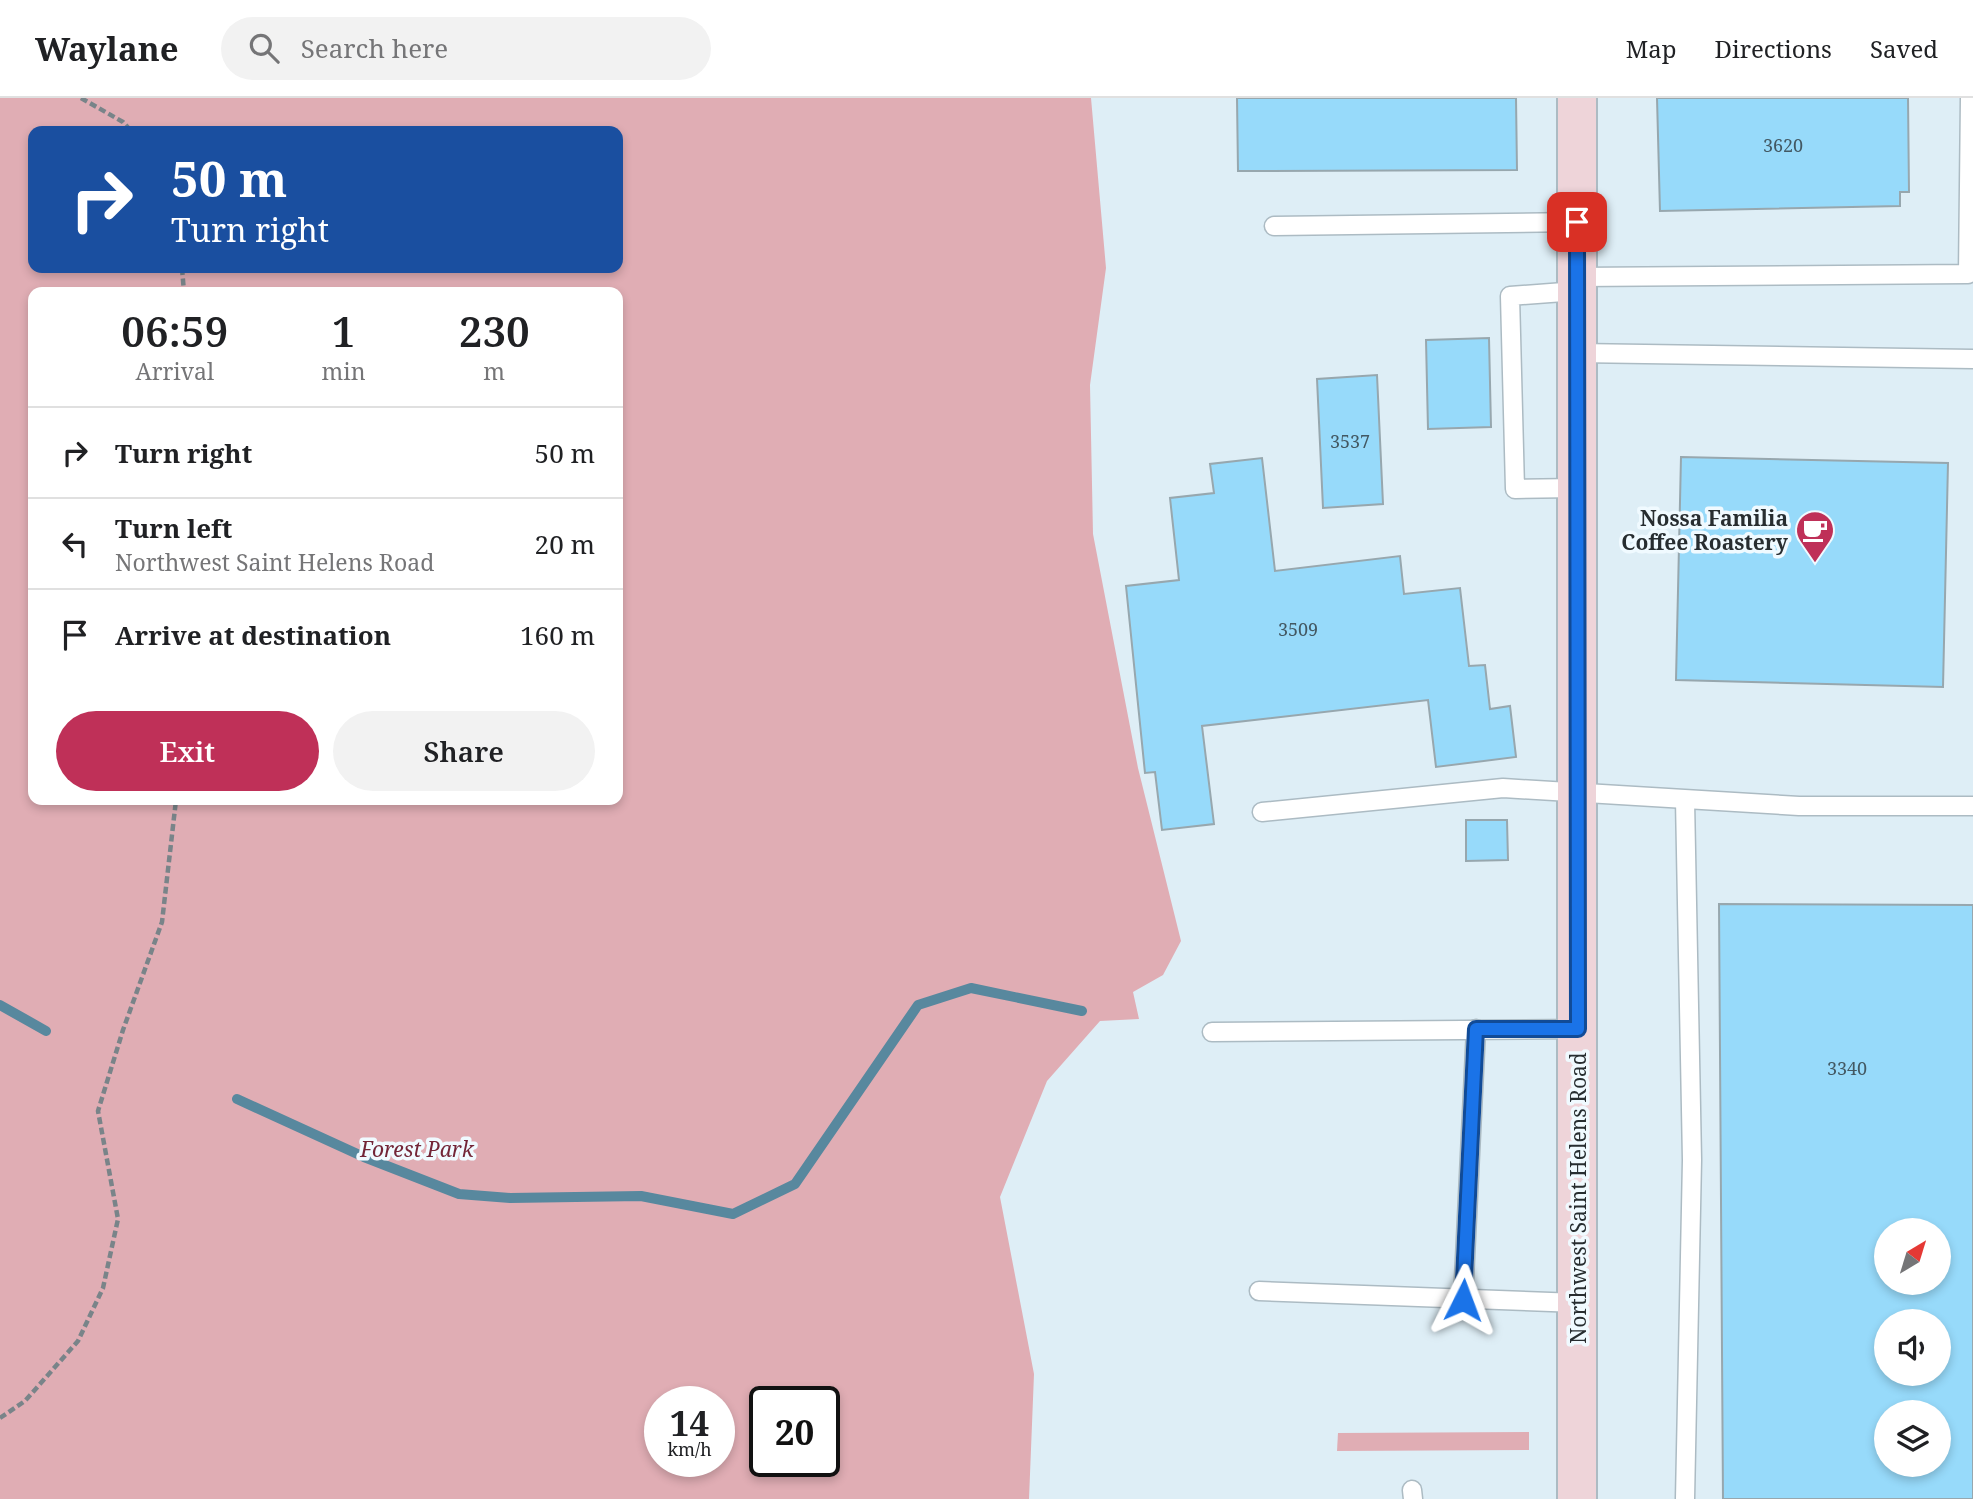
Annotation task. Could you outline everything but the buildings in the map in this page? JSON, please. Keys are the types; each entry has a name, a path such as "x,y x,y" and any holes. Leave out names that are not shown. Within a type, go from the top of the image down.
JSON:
{"main road":[{"name":"Northwest Saint Helens Road","path":"1577,98 1577,1499"}],"lane":[{"path":"1577,488 1515,489 1510,296 1577,284 1971,274 1970,98"},
{"path":"1274,226 1577,222"},
{"path":"1577,353 1973,359"},
{"path":"1262,812 1503,788 1799,806 1973,806"},
{"path":"1685,800 1692,1160 1685,1499"},
{"path":"1463,1300 1476,1029"},
{"path":"1212,1032 1578,1029"},
{"path":"1259,1291 1578,1303"}],"path":[{"path":"82,98 127,126"},
{"path":"0,1418 25,1401 78,1340 103,1288 118,1219 99,1111 123,1030 162,922 175,805"}],"green space":[{"name":"Forest Park","path":"0,98 1091,98 1106,268 1090,385 1093,534 1138,768 1181,941 1163,975 1133,992 1139,1019 1100,1021 1047,1081 1000,1197 1034,1374 1029,1499 0,1499"},
{"path":"1529,1432 1529,1450 1337,1451 1338,1433"}],"waterway":[{"path":"237,1099 364,1157 459,1194 510,1198 641,1196 733,1214 795,1184 918,1005 971,988 1082,1011"},
{"path":"0,1005 46,1031"}],"place":[{"name":"Nossa Familia Coffee Roastery","path":"1815,564"}],"route":[{"path":"1463,1300 1476,1029 1578,1029 1577,222"}]}
